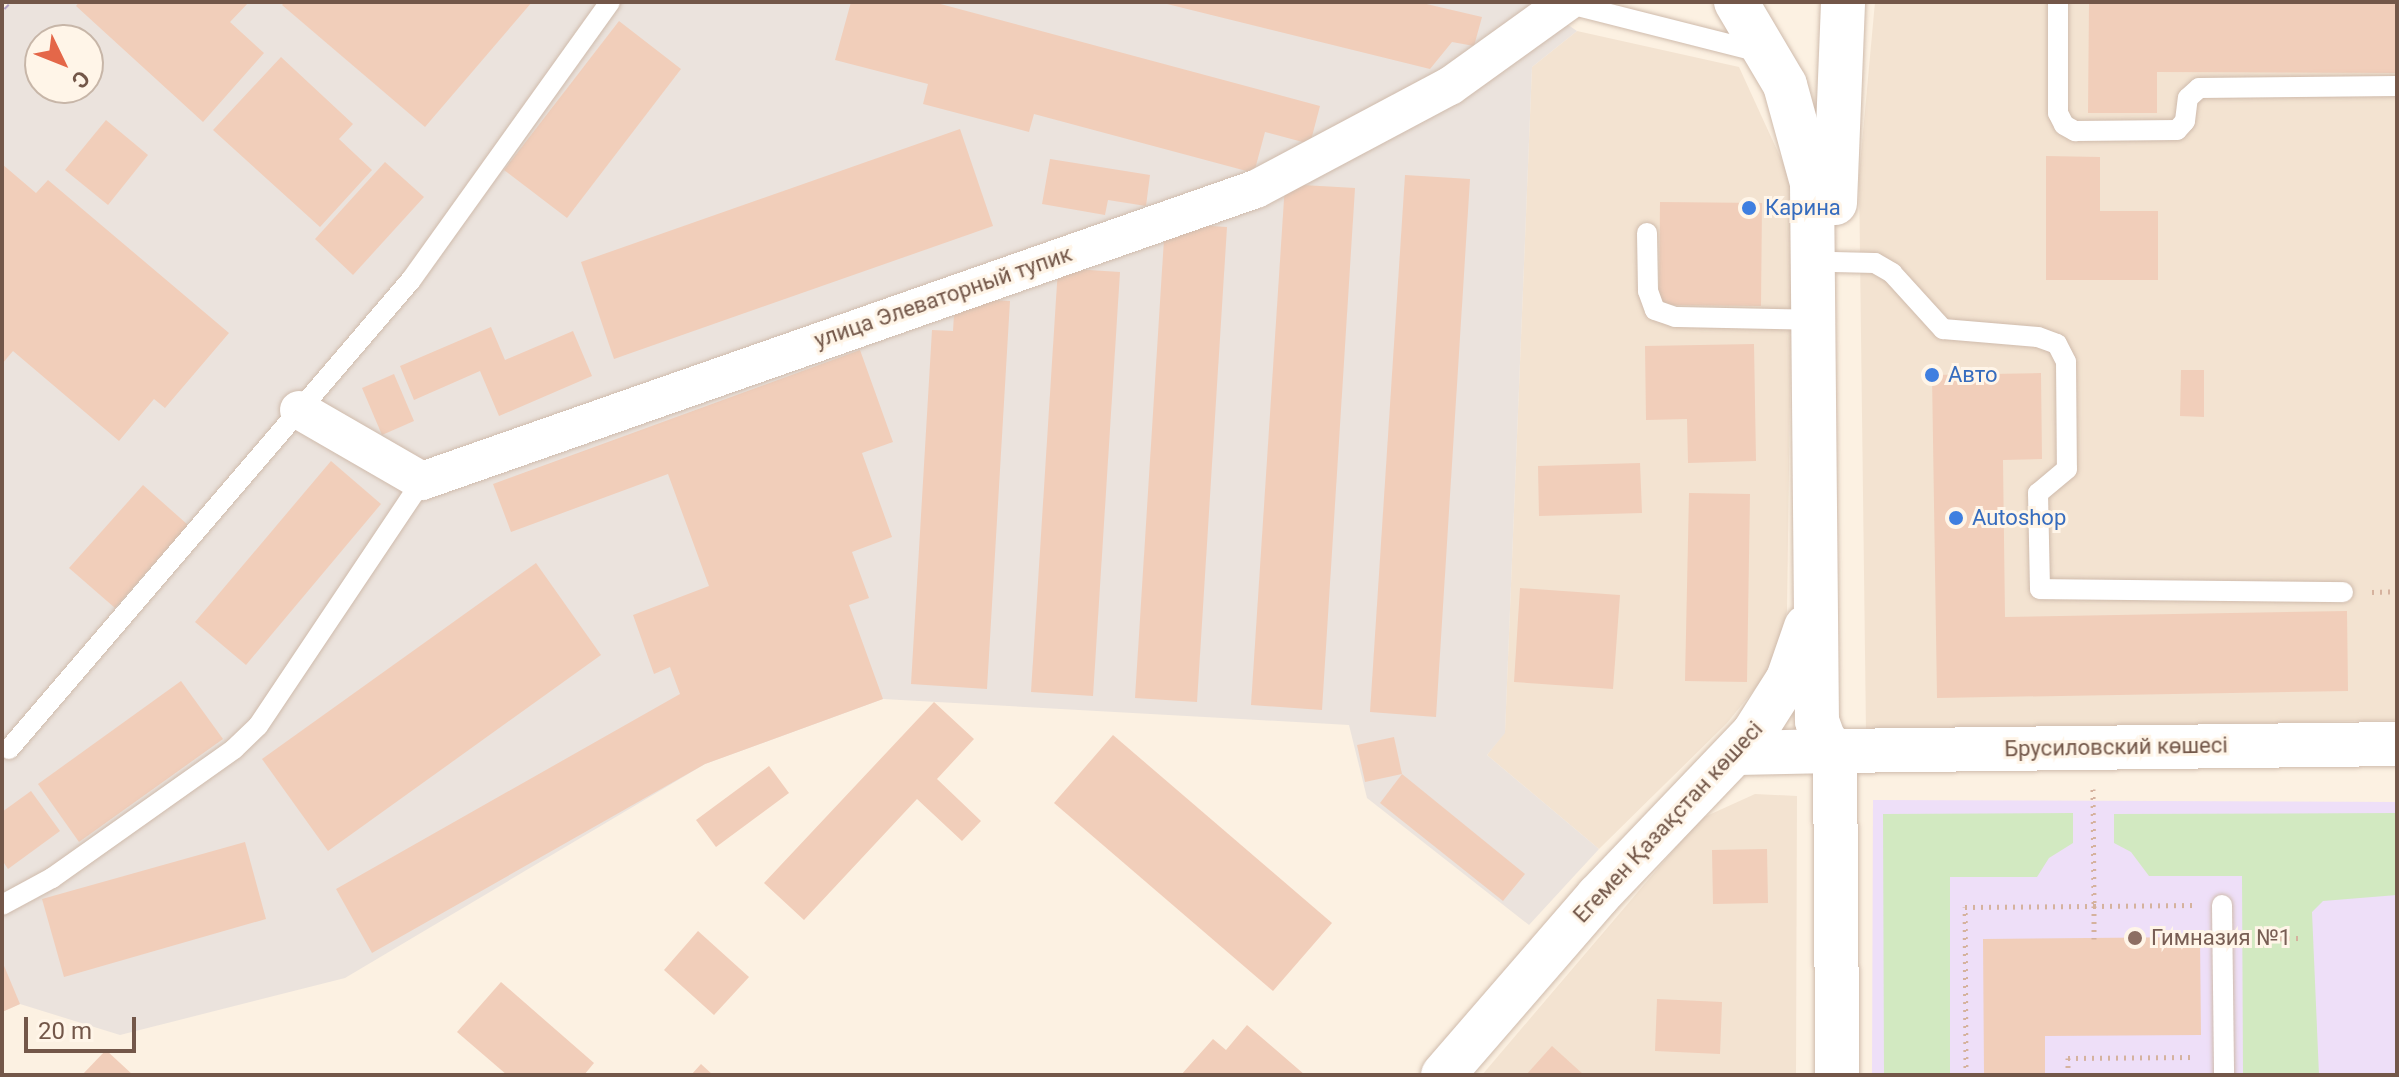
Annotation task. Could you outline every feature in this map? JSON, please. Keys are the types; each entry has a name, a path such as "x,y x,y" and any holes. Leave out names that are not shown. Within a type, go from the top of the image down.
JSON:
{"main road":[{"name":"Егемен Қазақстан көшесі","path":"1736,2 1769,55 1798,120 1812,183 1817,721 1824,740 1835,751 1837,1075"},
{"path":"1835,751 1833,262 1843,2"},
{"name":"Егемен Қазақстан көшесі","path":"1443,1075 1598,896 1742,753 1778,698 1802,643 1812,595 1816,532"},
{"name":"Брусиловский көшесі","path":"1742,753 2397,744"},
{"path":"1742,753 1779,762 1806,783 1823,803 1836,839"}],"street":[{"name":"улица Элеваторный тупик","path":"422,481 1256,189 1450,86 1566,2"},
{"path":"299,410 422,481"}],"lane":[{"path":"9,749 411,280 610,2"},
{"path":"1566,2 1769,55"},
{"path":"2058,2 2058,113 2064,125 2075,131 2177,130 2185,121 2188,98 2199,88 2397,86"},
{"path":"1647,233 1648,291 1655,310 1675,317 1813,320"},
{"path":"1833,262 1875,263 1892,273 1943,329 2038,337 2057,344 2066,362 2067,469 2038,493 2040,589 2343,592"},
{"path":"2,905 52,878 234,749 258,726 422,481"},
{"path":"2222,905 2224,1066"}],"path":[{"path":"2092,748 2094,939"},
{"path":"1966,1075 1965,907 2222,905"},
{"path":"2223,940 2299,938"},
{"path":"2068,1075 2068,1058 2224,1066"}],"shaded area":[{"path":"3,2 1534,2 1577,31 1532,67 1505,733 1487,755 1599,849 1529,925 1367,798 1349,725 883,699 705,764 345,978 120,1035 20,1004 2,1012"},
{"path":"1875,2 2397,2 2397,720 1866,732 1859,176"},
{"path":"1577,31 1739,67 1793,185 1787,611 1771,669 1727,723 1599,849 1487,755 1505,732 1532,67"},
{"path":"1755,794 1797,796 1796,1075 1482,1075 1700,819"},
{"name":"Гимназия №1","path":"1873,800 2397,802 2397,1075 1872,1075"}],"green space":[{"path":"2073,813 2073,843 2049,858 2037,877 1950,877 1950,1075 1884,1075 1883,814"},
{"path":"2397,813 2397,895 2323,901 2312,912 2319,1075 2243,1075 2242,876 2149,876 2131,852 2114,843 2114,814"}],"building":[{"path":"79,2 249,2 230,22 264,53 203,122 104,32 104,24 96,24 76,6"},
{"path":"285,2 532,2 425,127 282,5"},
{"path":"851,2 933,2 1320,106 1310,144 1265,132 1254,173 1034,114 1029,132 923,104 928,84 835,60"},
{"path":"1159,2 1418,2 1482,17 1474,46 1452,42 1430,69"},
{"path":"2089,2 2397,2 2397,73 2157,72 2157,113 2088,113"},
{"path":"619,21 681,69 567,218 504,170"},
{"path":"281,57 353,124 339,139 372,170 320,227 213,130"},
{"path":"106,120 148,155 108,205 65,170"},
{"path":"960,129 993,226 614,359 581,262"},
{"path":"2046,156 2100,157 2100,211 2158,211 2158,280 2046,280"},
{"path":"1050,159 1150,175 1146,206 1108,200 1105,215 1042,204"},
{"path":"385,162 424,197 353,275 315,239"},
{"path":"2,164 36,193 48,180 229,333 165,408 154,399 119,441 13,351 2,364"},
{"path":"1405,175 1470,179 1436,717 1370,712"},
{"path":"1285,184 1355,188 1322,710 1251,705"},
{"path":"1660,202 1762,203 1761,306 1659,305"},
{"path":"1165,223 1227,227 1197,702 1135,698"},
{"path":"1058,268 1120,272 1093,696 1031,692"},
{"path":"955,298 1010,301 987,689 911,684 932,330 953,331"},
{"path":"491,327 505,360 573,331 592,376 499,416 480,371 414,400 400,366"},
{"path":"1754,344 1756,461 1688,463 1687,419 1646,420 1645,346"},
{"path":"860,350 893,442 862,453 892,537 852,552 869,598 849,605 883,699 705,764 372,953 336,889 680,694 670,667 654,674 633,615 709,586 668,474 511,532 493,484"},
{"path":"2181,370 2204,370 2204,417 2180,416"},
{"path":"2041,373 2042,459 2003,460 2005,617 2347,611 2348,691 1937,698 1932,375"},
{"path":"394,374 414,421 382,435 362,388"},
{"path":"331,461 381,504 246,665 195,622"},
{"path":"1640,463 1642,513 1539,516 1538,466"},
{"path":"143,485 188,525 115,608 69,568"},
{"path":"1689,493 1750,494 1747,682 1685,681"},
{"path":"536,563 601,655 328,851 262,759"},
{"path":"1520,588 1620,595 1613,689 1514,682"},
{"path":"181,681 223,739 79,842 38,784"},
{"path":"934,702 974,739 937,779 981,821 962,841 917,799 804,920 764,883"},
{"path":"1113,735 1332,923 1273,991 1054,803"},
{"path":"1394,737 1402,774 1365,782 1357,745"},
{"path":"769,766 789,793 716,847 696,820"},
{"path":"1402,774 1525,874 1503,901 1380,803"},
{"path":"31,791 60,831 8,869 2,860 2,812"},
{"path":"245,842 266,919 64,977 42,899"},
{"path":"1767,849 1768,903 1713,904 1712,850"},
{"path":"698,931 749,977 714,1015 664,970"},
{"path":"2200,937 2201,1035 2045,1036 2045,1075 1984,1075 1983,939"},
{"path":"2,961 20,1004 2,1012"},
{"path":"501,982 594,1063 584,1075 507,1075 457,1032"},
{"path":"1657,999 1722,1002 1720,1054 1655,1051"},
{"path":"1247,1025 1305,1075 1181,1075 1213,1039 1226,1050"},
{"path":"1552,1046 1584,1075 1526,1075"},
{"path":"106,1050 133,1075 82,1075"},
{"path":"701,1064 713,1075 691,1075"}],"railway":[{"path":"2,6 6,2"}],"place":[{"name":"Карина","path":"1749,208"},
{"name":"Авто","path":"1932,375"},
{"name":"Autoshop","path":"1956,518"},
{"name":"Гимназия №1","path":"2135,938"}]}
